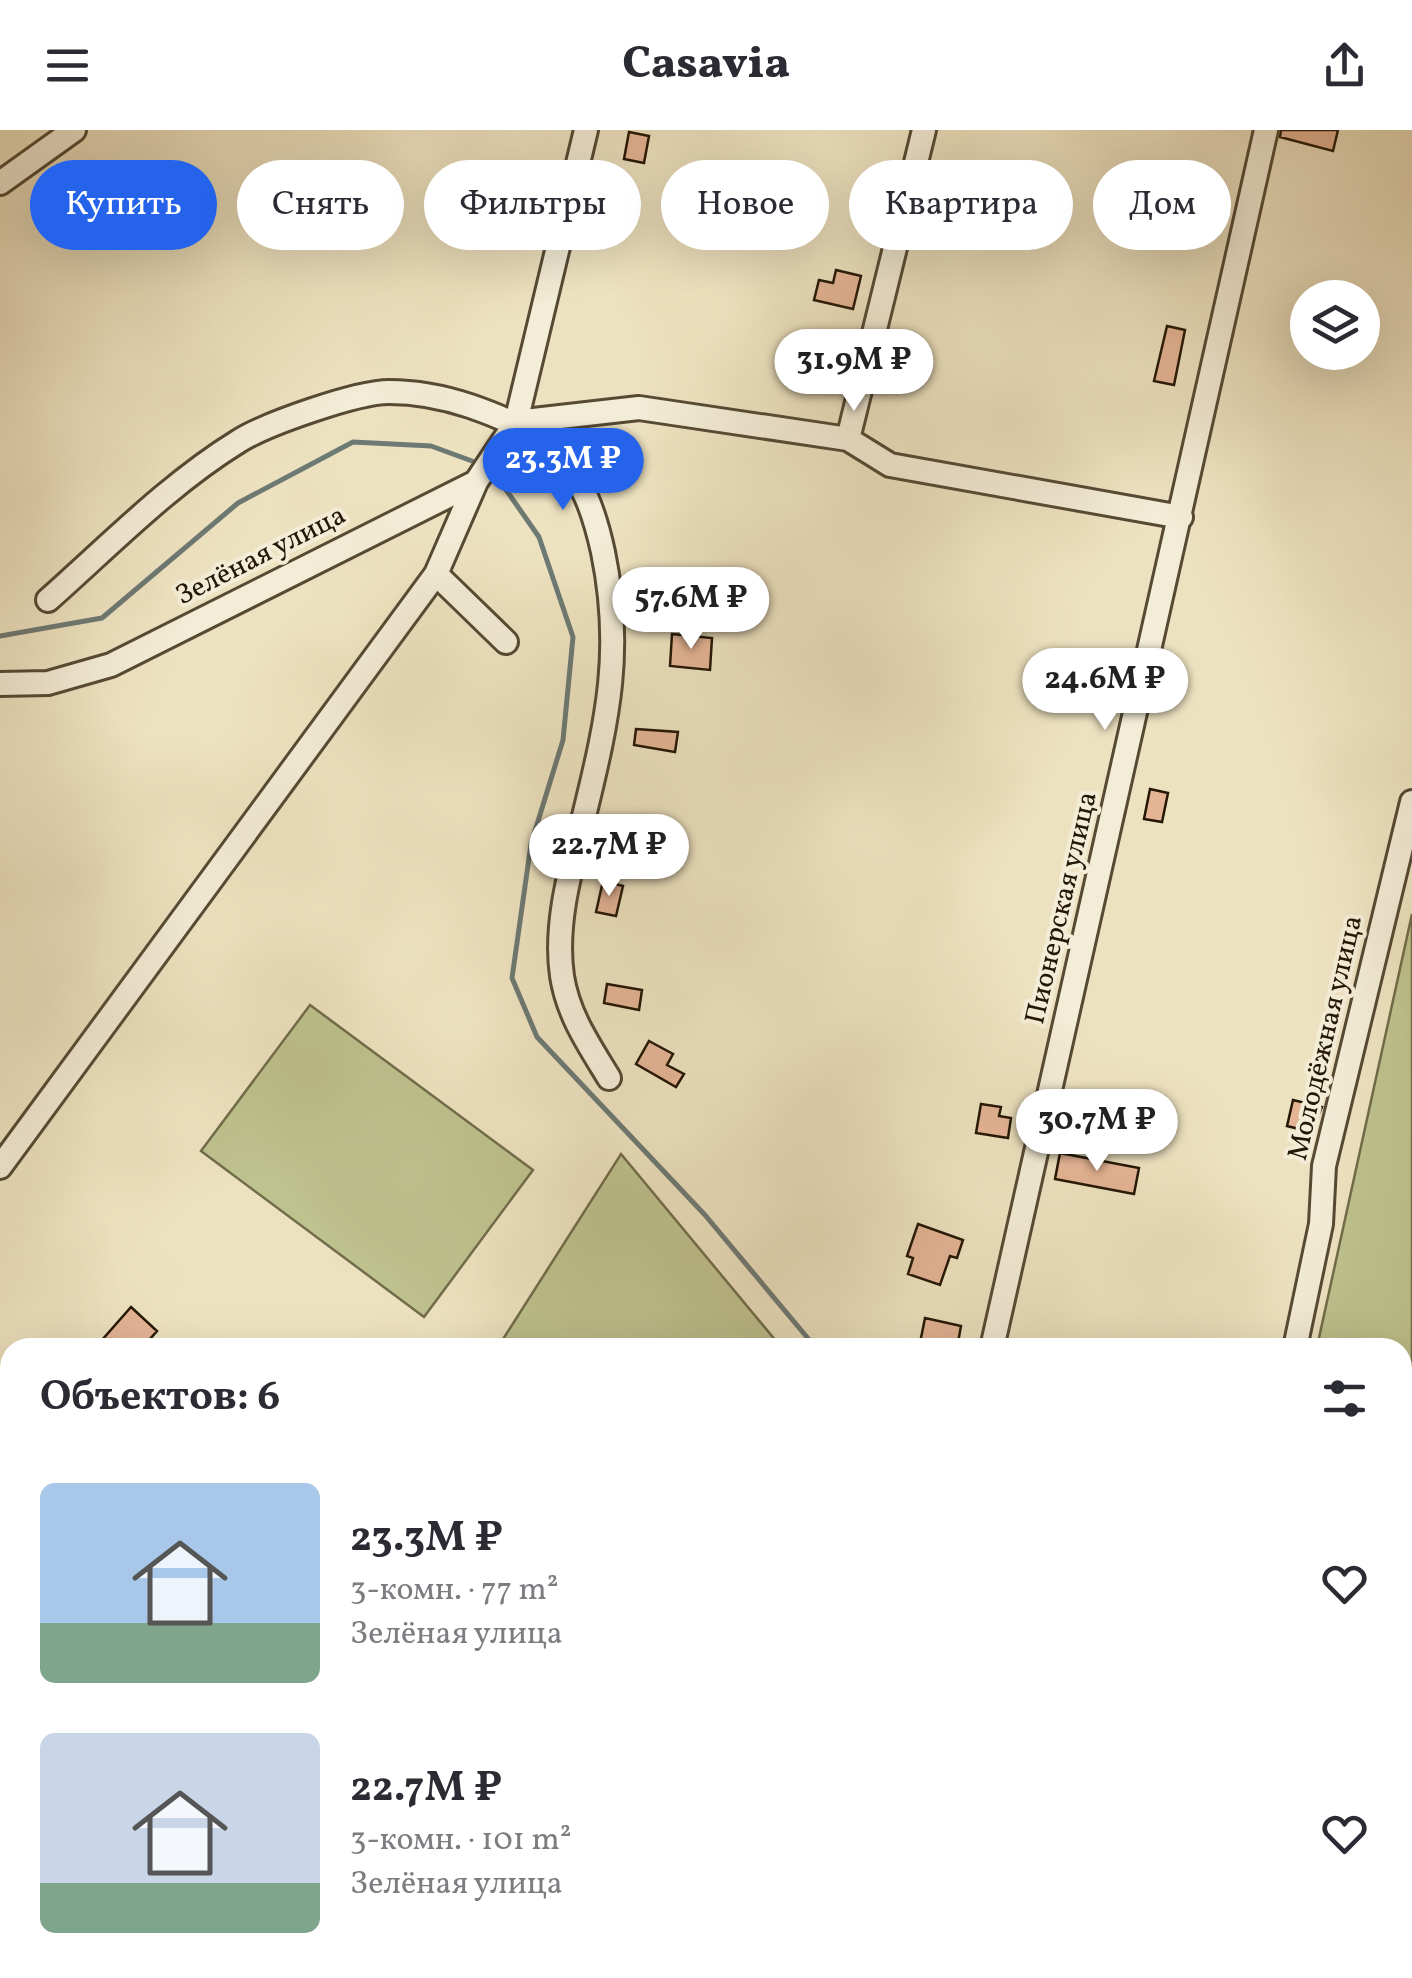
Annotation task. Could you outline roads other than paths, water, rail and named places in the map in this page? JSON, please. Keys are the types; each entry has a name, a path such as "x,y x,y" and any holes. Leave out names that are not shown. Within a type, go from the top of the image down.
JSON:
{"street":[{"path":"0,183 74,130"},
{"name":"Зелёная улица","path":"0,684 48,683 111,665 476,482 516,422 586,130"},
{"path":"848,439 924,130"},
{"name":"Пионерская улица","path":"994,1338 1266,130"},
{"path":"48,600 184,480 242,438 320,408 387,392 454,401 516,422 567,460 596,520 613,602 614,666 562,918 562,974 572,1017 609,1078"},
{"path":"516,422 639,408 848,439 890,465 1181,516"},
{"path":"0,1167 436,574 476,482"},
{"path":"436,574 506,642"},
{"name":"Молодёжная улица","path":"1297,1338 1322,1224 1324,1166 1412,802"}],"waterway":[{"path":"0,636 102,618 238,503 353,442 431,446 472,461"},
{"path":"502,484 539,537 573,637 563,740 531,844 512,978 537,1037 705,1215 808,1338"}]}
